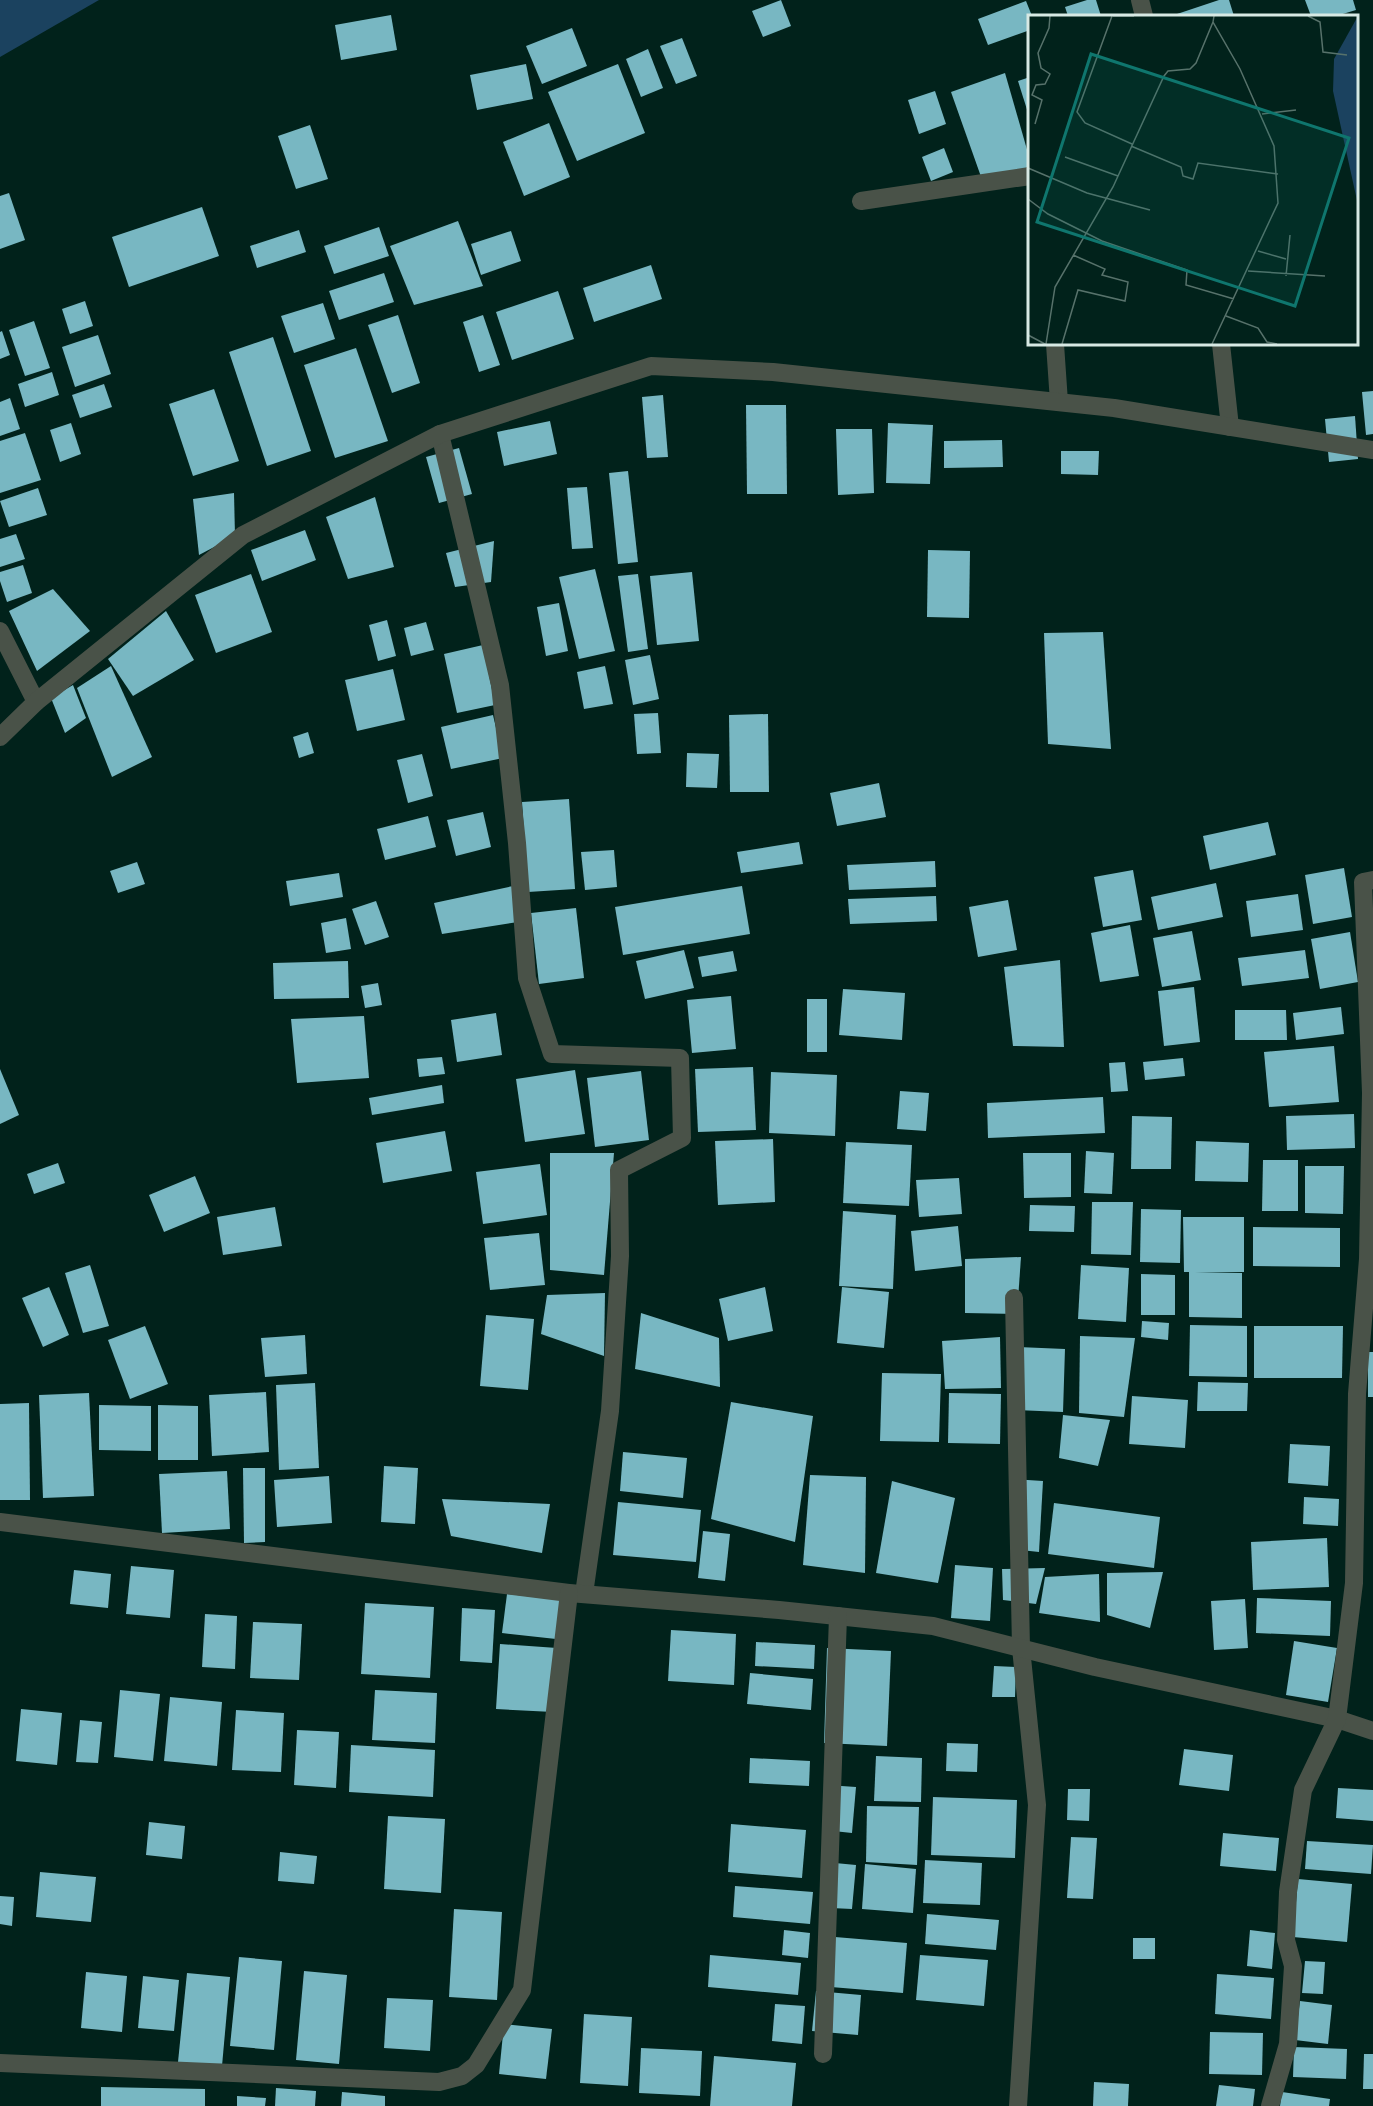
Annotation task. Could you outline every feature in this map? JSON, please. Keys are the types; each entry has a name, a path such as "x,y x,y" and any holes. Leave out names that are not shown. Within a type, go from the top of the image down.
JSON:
{"street":[{"path":"1140,0 1144,15"},
{"path":"861,201 1028,176"},
{"path":"1055,345 1059,402"},
{"path":"1221,345 1230,427"},
{"path":"0,737 36,702 243,535 440,434 651,366 773,372 1114,408 1373,450"},
{"path":"0,2063 439,2082 462,2076 476,2065 522,1990 577,1594 610,1411 620,1256 619,1170 682,1138 680,1059 552,1054 527,978 517,843 500,684 440,434"},
{"path":"0,631 36,702"},
{"path":"1270,2106 1288,2044 1293,1966 1286,1940 1288,1892 1304,1790 1338,1719 1354,1583 1358,1394 1368,1258 1371,1093 1363,882 1373,880"},
{"path":"1014,1298 1021,1648 1037,1805 1018,2106"},
{"path":"0,1522 577,1594 933,1626 1095,1667 1338,1719 1373,1731"},
{"path":"823,2054 837,1616"}],"water":[{"path":"0,0 99,0 0,57"}],"building":[{"path":"781,0 791,26 763,37 752,11"},
{"path":"1087,0 1096,0 1101,15 1068,15 1065,7"},
{"path":"1219,0 1229,0 1234,15 1174,15"},
{"path":"1305,0 1353,0 1356,10 1339,15 1311,15"},
{"path":"1026,1 1032,15 1028,15 1028,31 988,45 978,19"},
{"path":"391,15 397,50 341,60 335,25"},
{"path":"572,28 587,66 542,84 526,46"},
{"path":"682,38 697,76 676,84 660,46"},
{"path":"648,49 663,88 641,97 626,59"},
{"path":"526,64 533,99 477,110 470,75"},
{"path":"618,64 645,133 577,161 548,92"},
{"path":"1005,73 1028,153 1028,167 985,188 951,92"},
{"path":"1028,78 1028,113 1018,81"},
{"path":"935,91 946,124 919,134 908,100"},
{"path":"549,123 570,177 524,196 503,142"},
{"path":"310,125 328,179 296,189 278,136"},
{"path":"944,148 953,172 931,181 922,157"},
{"path":"9,193 25,240 0,249 0,196"},
{"path":"202,207 219,256 129,287 112,237"},
{"path":"458,221 483,286 414,305 390,246"},
{"path":"379,227 389,256 334,274 324,246"},
{"path":"299,230 306,252 257,268 250,246"},
{"path":"511,231 521,261 481,275 471,244"},
{"path":"651,265 662,299 594,322 583,288"},
{"path":"384,273 394,302 339,320 329,291"},
{"path":"558,291 574,339 512,360 496,312"},
{"path":"85,301 93,326 70,334 62,309"},
{"path":"323,303 335,339 294,353 281,316"},
{"path":"398,315 420,383 392,393 368,325"},
{"path":"483,315 500,365 479,372 463,322"},
{"path":"34,321 50,368 25,376 9,330"},
{"path":"2,331 10,355 0,359 0,332"},
{"path":"98,335 111,374 75,387 62,347"},
{"path":"273,337 311,451 267,466 229,352"},
{"path":"356,348 388,441 335,458 304,365"},
{"path":"52,372 59,395 25,407 18,384"},
{"path":"104,384 112,407 80,418 72,395"},
{"path":"214,389 239,461 193,476 169,404"},
{"path":"1373,391 1373,434 1366,435 1362,392"},
{"path":"663,395 668,457 647,458 642,397"},
{"path":"10,398 20,429 0,436 0,402"},
{"path":"746,405 786,405 787,494 747,494"},
{"path":"1355,416 1358,459 1329,462 1325,419"},
{"path":"550,421 557,454 504,466 497,432"},
{"path":"71,423 81,454 60,462 50,430"},
{"path":"888,423 933,425 930,484 886,483"},
{"path":"836,429 872,429 874,493 838,495"},
{"path":"25,433 41,480 0,493 0,441"},
{"path":"1002,440 1003,467 944,468 944,441"},
{"path":"459,448 472,494 439,503 426,457"},
{"path":"1061,451 1099,451 1098,475 1061,474"},
{"path":"628,471 638,562 618,564 609,473"},
{"path":"587,487 593,548 572,549 567,488"},
{"path":"38,488 47,515 9,527 0,501"},
{"path":"234,493 235,536 199,555 193,499"},
{"path":"375,497 394,567 348,579 326,517"},
{"path":"305,530 316,560 262,581 251,550"},
{"path":"16,534 25,559 0,567 0,539"},
{"path":"494,541 491,582 455,587 446,553"},
{"path":"928,550 970,551 969,618 927,617"},
{"path":"23,565 32,593 7,602 0,581 0,572"},
{"path":"595,569 615,651 579,659 559,577"},
{"path":"692,572 699,641 657,645 650,576"},
{"path":"251,574 272,632 216,653 195,595"},
{"path":"638,574 648,649 628,652 618,576"},
{"path":"53,589 90,631 37,671 9,611"},
{"path":"559,603 568,651 546,656 537,607"},
{"path":"166,611 194,660 133,696 108,659"},
{"path":"387,620 396,656 378,661 369,625"},
{"path":"426,622 434,650 411,656 404,628"},
{"path":"1103,632 1111,749 1048,744 1044,633"},
{"path":"483,645 495,705 457,713 444,654"},
{"path":"650,655 659,699 633,705 625,660"},
{"path":"111,666 152,757 112,777 77,688"},
{"path":"605,666 613,704 584,709 577,672"},
{"path":"393,669 405,720 357,731 345,680"},
{"path":"73,685 86,718 65,733 51,698"},
{"path":"658,713 661,753 637,754 634,714"},
{"path":"768,714 769,792 730,792 729,715"},
{"path":"493,715 503,758 451,769 441,727"},
{"path":"308,732 314,753 299,758 293,737"},
{"path":"687,753 719,754 717,788 686,787"},
{"path":"422,754 433,796 408,803 397,760"},
{"path":"879,783 886,817 837,826 830,793"},
{"path":"569,799 575,889 528,892 522,802"},
{"path":"483,812 491,847 456,856 447,820"},
{"path":"428,816 436,847 385,860 377,829"},
{"path":"1268,822 1276,855 1210,870 1203,836"},
{"path":"799,842 803,864 741,873 737,852"},
{"path":"614,850 617,887 585,890 581,852"},
{"path":"935,861 936,887 849,890 847,865"},
{"path":"137,862 145,884 118,893 110,871"},
{"path":"1344,868 1352,917 1313,924 1305,875"},
{"path":"1133,870 1142,920 1103,927 1094,877"},
{"path":"339,873 343,897 290,906 286,881"},
{"path":"1216,883 1223,917 1158,930 1151,897"},
{"path":"513,886 518,922 442,934 434,903"},
{"path":"742,886 750,934 623,955 615,907"},
{"path":"1298,894 1303,930 1251,937 1246,901"},
{"path":"936,896 937,921 850,924 848,899"},
{"path":"1008,900 1017,950 978,957 969,907"},
{"path":"376,901 389,937 365,945 352,909"},
{"path":"576,908 584,978 539,984 531,913"},
{"path":"346,918 351,949 326,953 321,923"},
{"path":"1130,925 1139,976 1100,982 1091,933"},
{"path":"1192,931 1201,980 1162,987 1153,938"},
{"path":"1350,932 1358,982 1320,989 1311,939"},
{"path":"684,950 694,988 645,999 636,961"},
{"path":"1305,950 1309,978 1242,986 1238,958"},
{"path":"733,951 737,971 702,977 698,957"},
{"path":"1060,960 1064,1047 1013,1046 1004,967"},
{"path":"348,961 349,998 274,999 273,963"},
{"path":"378,983 382,1005 365,1008 361,986"},
{"path":"1194,987 1200,1042 1164,1046 1158,991"},
{"path":"843,989 905,993 902,1040 839,1035"},
{"path":"731,996 736,1049 692,1053 687,1000"},
{"path":"807,999 827,999 827,1052 807,1052"},
{"path":"1341,1007 1344,1034 1296,1040 1293,1013"},
{"path":"1235,1010 1286,1010 1287,1040 1235,1040"},
{"path":"496,1013 502,1055 457,1062 451,1020"},
{"path":"364,1016 369,1078 297,1083 291,1019"},
{"path":"1334,1046 1339,1102 1269,1107 1264,1052"},
{"path":"442,1057 445,1074 419,1077 417,1059"},
{"path":"1183,1058 1185,1076 1145,1080 1143,1062"},
{"path":"1125,1062 1128,1091 1111,1092 1109,1063"},
{"path":"753,1067 756,1130 698,1132 695,1069"},
{"path":"0,1069 19,1115 0,1124"},
{"path":"575,1070 585,1134 525,1142 516,1079"},
{"path":"641,1071 649,1140 595,1147 587,1078"},
{"path":"771,1072 837,1075 835,1136 769,1133"},
{"path":"442,1085 444,1103 372,1115 369,1098"},
{"path":"900,1091 929,1093 926,1131 897,1129"},
{"path":"1103,1097 1105,1133 988,1138 987,1103"},
{"path":"1354,1114 1355,1148 1287,1150 1286,1116"},
{"path":"1132,1116 1172,1117 1171,1169 1131,1169"},
{"path":"445,1131 452,1171 383,1183 376,1143"},
{"path":"773,1139 775,1202 718,1205 715,1141"},
{"path":"1196,1141 1249,1143 1248,1182 1195,1181"},
{"path":"846,1142 912,1145 909,1206 843,1203"},
{"path":"1086,1151 1114,1153 1112,1194 1084,1193"},
{"path":"550,1153 614,1153 604,1275 550,1270"},
{"path":"1023,1153 1071,1153 1071,1197 1024,1198"},
{"path":"1263,1160 1298,1160 1298,1211 1262,1211"},
{"path":"58,1163 65,1183 34,1194 27,1174"},
{"path":"540,1164 547,1215 483,1224 476,1172"},
{"path":"1305,1166 1344,1166 1343,1214 1305,1213"},
{"path":"195,1176 210,1213 164,1232 149,1195"},
{"path":"959,1178 962,1214 919,1217 916,1180"},
{"path":"1092,1202 1133,1202 1131,1255 1091,1254"},
{"path":"1030,1205 1075,1206 1074,1232 1029,1231"},
{"path":"275,1207 282,1246 223,1255 217,1217"},
{"path":"1141,1209 1181,1210 1180,1263 1140,1262"},
{"path":"843,1211 896,1215 893,1289 839,1286"},
{"path":"1183,1217 1244,1217 1244,1272 1195,1272 1242,1273 1242,1318 1189,1317 1189,1272 1184,1272"},
{"path":"958,1226 962,1266 915,1271 911,1231"},
{"path":"1253,1227 1340,1228 1340,1267 1253,1266"},
{"path":"539,1233 545,1285 490,1290 484,1238"},
{"path":"1021,1257 1017,1314 965,1313 965,1259"},
{"path":"90,1265 109,1326 83,1333 65,1273"},
{"path":"1081,1265 1129,1268 1126,1322 1078,1319"},
{"path":"1141,1274 1175,1275 1175,1315 1141,1315"},
{"path":"49,1287 69,1335 43,1347 22,1298"},
{"path":"765,1287 773,1331 728,1341 719,1299"},
{"path":"842,1287 889,1292 884,1348 837,1343"},
{"path":"605,1293 604,1356 541,1334 547,1295"},
{"path":"641,1313 719,1338 720,1387 635,1369"},
{"path":"486,1315 534,1319 528,1390 480,1386"},
{"path":"1142,1321 1169,1323 1168,1340 1141,1337"},
{"path":"1190,1325 1247,1326 1247,1377 1189,1376"},
{"path":"145,1326 168,1384 130,1399 108,1340"},
{"path":"1254,1326 1343,1326 1342,1378 1254,1378"},
{"path":"305,1335 307,1374 265,1377 261,1338"},
{"path":"1080,1336 1135,1338 1124,1417 1079,1413"},
{"path":"1000,1337 1001,1388 945,1389 942,1341"},
{"path":"1018,1347 1065,1349 1063,1412 1016,1410"},
{"path":"1368,1352 1373,1352 1373,1397 1368,1397"},
{"path":"882,1373 941,1374 939,1442 880,1441"},
{"path":"1198,1382 1248,1383 1247,1411 1197,1411"},
{"path":"315,1383 319,1468 279,1470 276,1385"},
{"path":"266,1392 269,1452 212,1456 209,1395"},
{"path":"89,1393 94,1496 43,1498 39,1395"},
{"path":"949,1393 1001,1394 1000,1444 948,1443"},
{"path":"1132,1396 1188,1400 1185,1448 1129,1444"},
{"path":"731,1402 813,1416 795,1542 711,1519"},
{"path":"29,1403 30,1500 0,1500 0,1404"},
{"path":"99,1405 151,1406 151,1451 99,1450"},
{"path":"158,1405 198,1406 198,1460 158,1460"},
{"path":"1063,1415 1110,1420 1098,1466 1059,1458"},
{"path":"1290,1444 1330,1446 1328,1486 1288,1483"},
{"path":"623,1452 687,1458 683,1498 620,1491"},
{"path":"384,1466 418,1468 415,1524 381,1522"},
{"path":"243,1468 265,1468 265,1542 244,1543"},
{"path":"227,1471 230,1529 162,1533 159,1474"},
{"path":"810,1475 866,1477 865,1573 803,1565"},
{"path":"329,1476 332,1523 277,1527 274,1480"},
{"path":"1014,1479 1043,1481 1039,1552 1010,1549"},
{"path":"892,1481 955,1498 938,1583 876,1573"},
{"path":"1304,1497 1339,1499 1338,1526 1303,1524"},
{"path":"442,1499 550,1504 542,1553 451,1536"},
{"path":"618,1502 701,1510 696,1562 613,1555"},
{"path":"1054,1503 1160,1517 1154,1568 1048,1554"},
{"path":"703,1531 730,1534 725,1581 698,1578"},
{"path":"1327,1538 1329,1587 1253,1590 1251,1542"},
{"path":"955,1565 993,1568 990,1621 951,1618"},
{"path":"131,1566 174,1570 170,1618 126,1614"},
{"path":"1045,1568 1036,1604 1003,1600 1002,1569"},
{"path":"74,1570 111,1574 108,1608 70,1604"},
{"path":"1163,1572 1150,1628 1107,1615 1107,1573"},
{"path":"1099,1574 1100,1622 1039,1613 1045,1577"},
{"path":"507,1594 561,1600 556,1639 502,1633"},
{"path":"1257,1598 1331,1601 1330,1636 1256,1633"},
{"path":"1245,1599 1248,1648 1214,1650 1211,1601"},
{"path":"365,1603 434,1607 430,1678 361,1674"},
{"path":"462,1608 495,1610 492,1663 460,1661"},
{"path":"205,1614 237,1616 235,1669 202,1667"},
{"path":"253,1622 302,1624 299,1680 250,1678"},
{"path":"671,1630 736,1634 734,1685 668,1681"},
{"path":"1294,1641 1337,1648 1328,1702 1286,1695"},
{"path":"756,1642 815,1645 814,1669 755,1666"},
{"path":"500,1644 557,1648 553,1712 496,1709"},
{"path":"827,1648 891,1651 887,1746 824,1743"},
{"path":"994,1666 1016,1667 1015,1697 992,1697"},
{"path":"750,1673 813,1679 811,1710 747,1704"},
{"path":"120,1690 160,1694 153,1761 114,1757"},
{"path":"375,1690 437,1693 435,1743 372,1740"},
{"path":"170,1697 222,1702 217,1766 164,1761"},
{"path":"21,1709 62,1713 57,1765 16,1761"},
{"path":"236,1710 284,1713 281,1772 232,1770"},
{"path":"80,1720 102,1722 98,1763 76,1762"},
{"path":"297,1730 339,1732 336,1788 294,1785"},
{"path":"947,1743 978,1744 977,1772 946,1771"},
{"path":"351,1745 435,1750 433,1797 349,1792"},
{"path":"1184,1749 1233,1755 1229,1791 1179,1785"},
{"path":"876,1756 922,1758 921,1802 874,1801"},
{"path":"750,1758 810,1761 809,1786 749,1783"},
{"path":"827,1785 856,1787 852,1833 824,1830"},
{"path":"1338,1788 1373,1790 1373,1821 1336,1818"},
{"path":"1068,1789 1090,1789 1089,1821 1067,1820"},
{"path":"933,1797 1017,1800 1015,1858 931,1855"},
{"path":"867,1806 919,1807 917,1865 866,1862"},
{"path":"388,1816 445,1819 441,1893 384,1889"},
{"path":"149,1822 185,1826 182,1859 146,1855"},
{"path":"731,1824 806,1830 802,1878 728,1872"},
{"path":"1223,1833 1279,1838 1276,1871 1220,1866"},
{"path":"1071,1837 1097,1838 1093,1899 1067,1898"},
{"path":"1307,1841 1373,1845 1371,1874 1305,1869"},
{"path":"280,1852 317,1856 314,1884 278,1881"},
{"path":"925,1860 982,1863 980,1905 923,1903"},
{"path":"835,1863 856,1865 852,1909 831,1908"},
{"path":"865,1864 916,1869 913,1913 862,1909"},
{"path":"40,1872 96,1877 91,1922 36,1917"},
{"path":"1298,1879 1352,1884 1347,1942 1293,1937"},
{"path":"735,1886 813,1892 810,1924 733,1917"},
{"path":"0,1896 14,1897 12,1926 0,1924"},
{"path":"454,1909 502,1912 497,2000 449,1997"},
{"path":"927,1914 999,1920 996,1950 925,1944"},
{"path":"784,1930 810,1933 808,1958 782,1955"},
{"path":"1250,1930 1275,1933 1272,1969 1247,1966"},
{"path":"823,1936 907,1943 903,1993 819,1986"},
{"path":"1133,1938 1155,1938 1155,1959 1133,1959"},
{"path":"710,1955 801,1963 798,1995 708,1987"},
{"path":"920,1955 988,1960 984,2006 916,2000"},
{"path":"239,1957 282,1961 274,2050 230,2046"},
{"path":"1305,1961 1325,1962 1323,1994 1302,1993"},
{"path":"304,1971 347,1975 339,2064 296,2060"},
{"path":"86,1972 127,1976 122,2032 81,2028"},
{"path":"187,1973 230,1977 222,2066 178,2062"},
{"path":"1217,1974 1274,1978 1271,2019 1215,2014"},
{"path":"143,1976 179,1980 174,2031 138,2028"},
{"path":"816,1991 861,1995 858,2035 812,2031"},
{"path":"387,1998 433,2000 430,2051 384,2048"},
{"path":"1300,2001 1332,2005 1328,2044 1295,2040"},
{"path":"775,2004 805,2006 802,2044 772,2041"},
{"path":"584,2014 632,2017 628,2086 580,2083"},
{"path":"504,2024 552,2029 546,2079 499,2074"},
{"path":"1210,2032 1263,2033 1262,2075 1209,2074"},
{"path":"1294,2047 1347,2049 1346,2079 1293,2077"},
{"path":"641,2048 702,2051 700,2096 639,2093"},
{"path":"1364,2054 1373,2054 1373,2089 1363,2089"},
{"path":"714,2056 796,2063 792,2106 710,2106"},
{"path":"1094,2082 1129,2084 1128,2106 1093,2106"},
{"path":"1219,2085 1255,2089 1253,2106 1216,2106"},
{"path":"101,2087 205,2089 205,2106 101,2106"},
{"path":"276,2088 316,2091 315,2106 275,2106"},
{"path":"342,2092 385,2096 385,2106 341,2106"},
{"path":"1282,2092 1330,2099 1329,2106 1280,2106"},
{"path":"237,2096 266,2098 265,2106 237,2106"}]}
